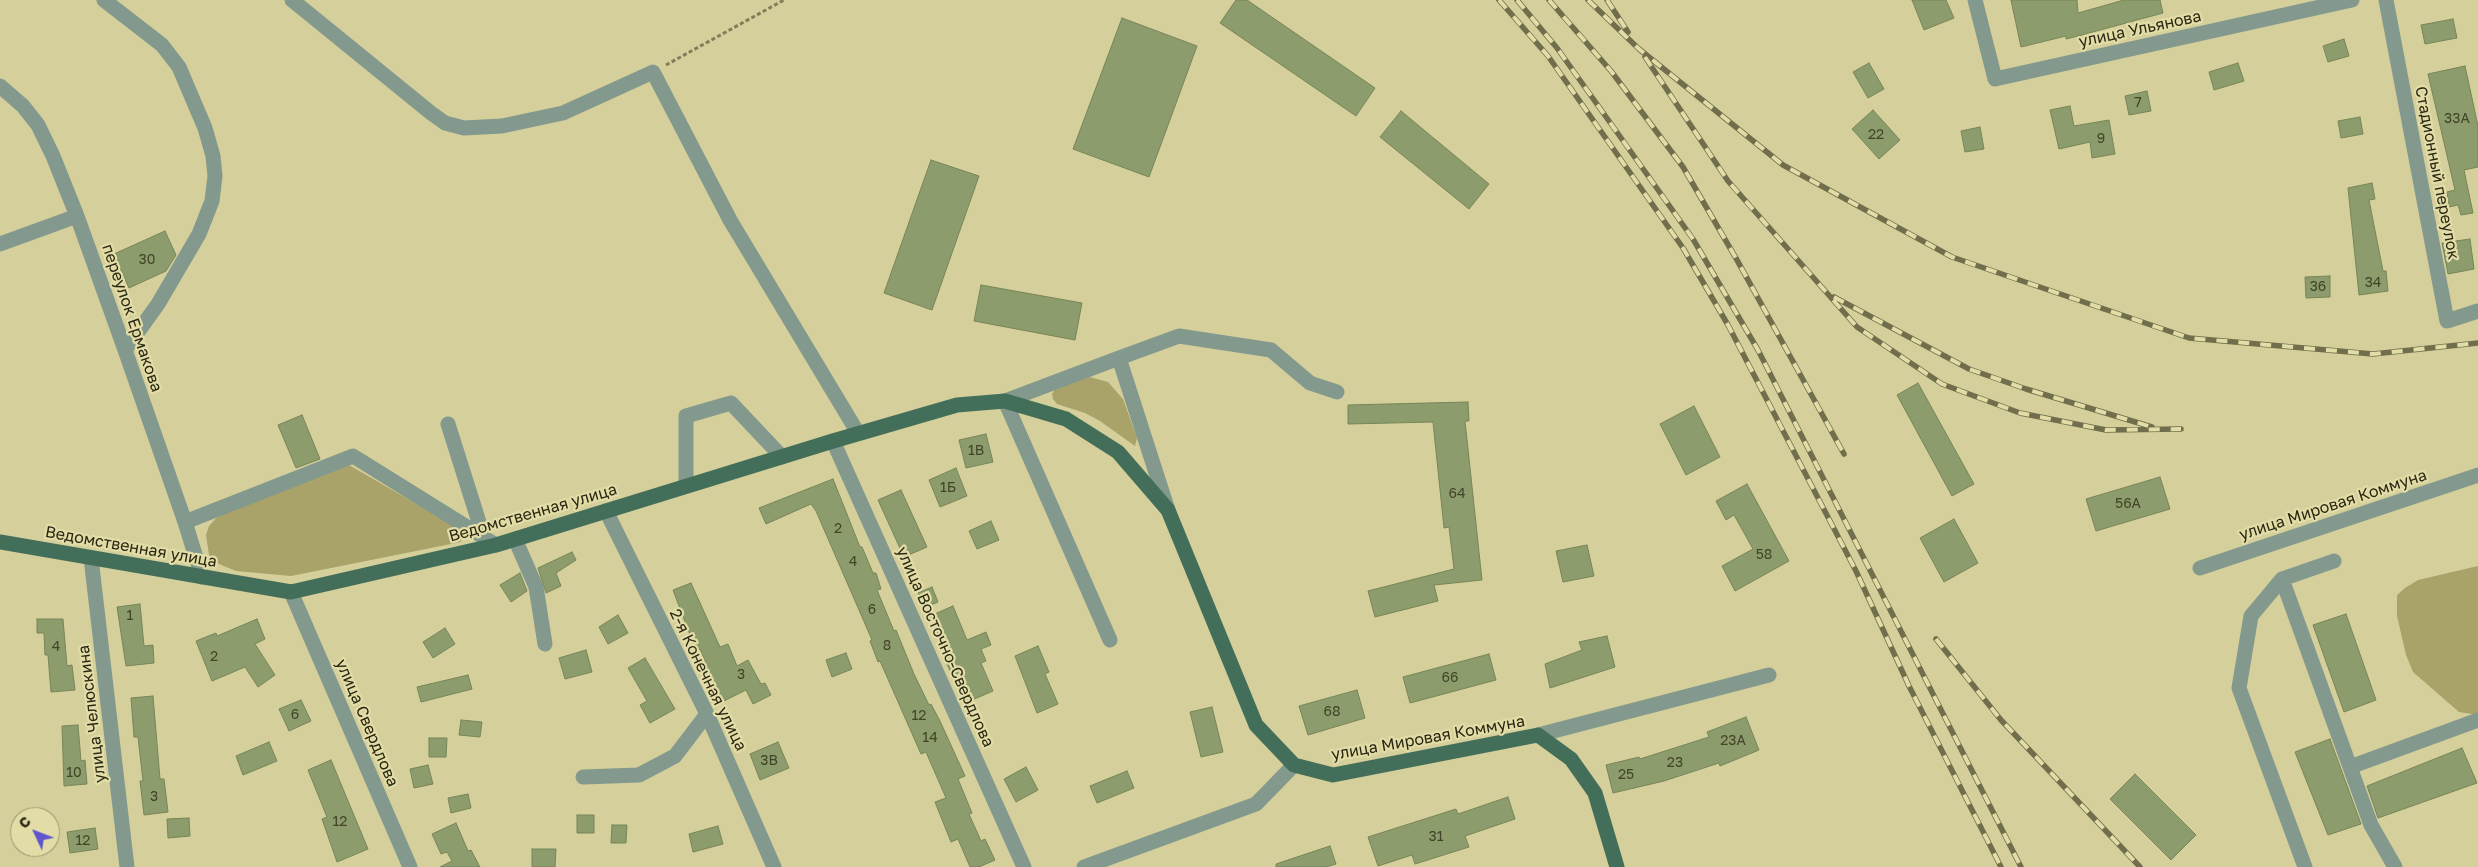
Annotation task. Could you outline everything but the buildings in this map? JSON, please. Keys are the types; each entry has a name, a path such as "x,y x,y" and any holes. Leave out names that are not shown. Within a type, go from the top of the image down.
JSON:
{"main road":[{"name":"Ведомственная улица","path":"0,542 292,592 490,542 515,539 782,456 957,405 1005,401 1066,419 1118,452 1168,510 1256,725 1294,765"},
{"name":"улица Мировая Коммуна","path":"1294,765 1333,775 1538,735"},
{"path":"1538,735 1571,759 1594,794 1617,867"}],"street":[{"path":"104,0 162,45 179,67 205,128 213,156 215,176 212,201 199,234 158,304 125,350"},
{"path":"292,0 431,113 445,123 464,128 502,126 563,113 653,72 730,220 858,433"},
{"name":"улица Ульянова","path":"1975,0 1995,79 2352,0"},
{"name":"Стадионный переулок","path":"2386,0 2447,321 2478,311"},
{"name":"переулок Ермакова","path":"0,86 22,106 38,125 53,156 77,216 125,350 185,522 202,577"},
{"path":"0,244 77,216"},
{"path":"1110,640 1005,401 1179,336 1271,350 1310,383 1337,392"},
{"path":"1119,358 1168,510"},
{"path":"686,486 686,416 731,403 782,456"},
{"path":"448,424 490,542"},
{"name":"улица Восточно-Свердлова","path":"833,441 1024,867"},
{"path":"185,522 353,456 490,542"},
{"name":"улица Мировая Коммуна","path":"2200,568 2478,475"},
{"name":"2-я Конечная улица","path":"606,511 707,714 774,867"},
{"path":"515,539 536,587 544,644"},
{"name":"улица Челюскина","path":"91,558 127,867"},
{"path":"2305,867 2239,688 2251,616 2282,579 2334,560"},
{"path":"2282,579 2371,825 2395,867"},
{"name":"улица Свердлова","path":"292,592 410,867"},
{"name":"улица Мировая Коммуна","path":"1538,735 1769,675"},
{"path":"583,777 639,775 675,756 707,714"},
{"path":"2350,767 2478,720"},
{"path":"1084,867 1256,804 1294,765"}],"path":[{"path":"653,72 784,0"}],"shaded area":[{"path":"1090,377 1108,382 1123,399 1137,438 1135,446 1100,421 1085,413 1057,404 1053,399 1052,394 1056,387"},
{"path":"349,465 460,529 463,535 461,542 291,576 236,571 219,564 209,555 206,535 209,526 218,516"},
{"path":"2478,566 2478,715 2459,712 2413,672 2406,655 2397,616 2397,595 2418,580"}],"railway":[{"path":"1499,0 1548,56 1683,248 1728,325 1856,571 1909,686 2001,867"},
{"path":"1517,0 1557,48 1693,239 1758,350 2021,867"},
{"path":"1549,0 1611,71 1683,167 1737,260 1844,454"},
{"path":"1588,0 1639,49 1783,165 1952,257 2189,338 2373,354 2478,343"},
{"path":"1607,0 1628,32"},
{"path":"1645,57 1728,181 1857,327 1942,384 2020,413 2106,430 2181,429"},
{"path":"1834,297 1969,369 2026,389 2152,427"},
{"path":"1936,639 2001,720 2140,867"}]}
